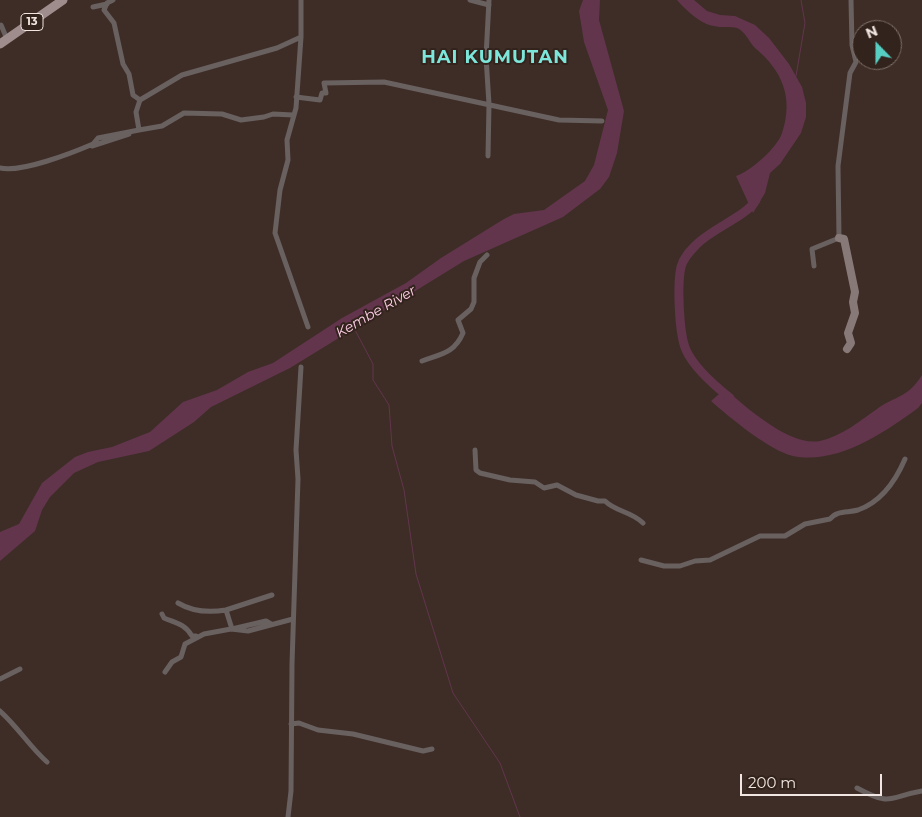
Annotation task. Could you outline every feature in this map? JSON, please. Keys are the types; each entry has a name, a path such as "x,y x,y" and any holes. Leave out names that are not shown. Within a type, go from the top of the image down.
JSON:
{"main road":[{"name":"13","path":"4,41 63,0"}],"street":[{"path":"95,0 96,7 114,0"},
{"path":"302,0 296,97 287,140 288,160 276,210 275,234 308,327"},
{"path":"470,0 489,2 486,57 489,104 488,156"},
{"path":"839,238 838,166 850,73 856,62 852,45 851,0"},
{"path":"106,3 104,10 114,23 123,64 129,74 133,96 140,100"},
{"path":"1,25 4,41"},
{"path":"137,130 136,112 140,100 182,75 277,48 301,38"},
{"path":"296,97 320,100 322,93 326,93 324,83 384,82 559,120 602,121"},
{"path":"0,168 11,169 29,166 93,144 98,138 162,126 184,113 222,114 241,120 264,118 273,114 293,115"},
{"path":"814,266 812,249 839,238 844,239 855,292 853,302 855,313 848,332 851,343 847,348"},
{"path":"422,361 440,357 459,342 463,333 458,320 471,309 474,302 474,278 480,262 487,255"},
{"path":"288,817 291,791 293,619 298,479 296,450 301,367"},
{"path":"475,450 476,470 480,473 510,480 535,482 544,488 557,485 576,495 604,501 612,508 629,512 643,522"},
{"path":"641,560 664,566 680,566 695,561 710,560 760,536 784,536 805,524 830,519 833,515 841,512 859,509 871,503 893,483 906,460"},
{"path":"178,603 187,610 214,612 272,595"},
{"path":"226,610 232,629"},
{"path":"162,614 164,618 177,621 188,629 192,636 196,636"},
{"path":"165,672 172,662 181,657 185,644 196,636 232,629 248,631 293,619"},
{"path":"0,679 20,669"},
{"path":"0,711 22,734 30,746 47,762"},
{"path":"291,724 299,723 318,730 353,734 423,751 432,749"},
{"path":"857,788 875,798 893,801 910,793 922,791"}],"water":[{"path":"583,0 600,0 599,20 624,111 617,153 609,177 600,189 563,217 464,261 290,368 211,407 194,422 149,451 98,462 74,473 50,497 42,510 35,531 0,561 0,532 19,524 42,483 75,457 112,447 150,432 183,402 217,390 248,372 273,363 342,318 406,283 441,258 504,219 514,214 544,210 585,181 594,165 608,110 584,42 579,11"},
{"path":"677,0 694,0 707,11 720,15 735,16 755,25 769,38 789,64 802,87 806,103 806,117 801,133 780,164 770,173 765,193 753,213 736,176 749,170 763,158 779,139 787,108 783,86 779,75 740,30 735,27 709,25 699,20"},
{"path":"922,375 922,403 918,408 875,437 859,445 826,456 810,458 793,456 773,448 750,433 711,401 725,389 756,415 782,432 795,438 820,441 843,432 906,393 917,383"}],"waterway":[{"path":"796,76 805,23 801,0"},
{"name":"Kembe River","path":"730,398 699,370 686,350 680,321 681,267 689,252 696,245 710,233 745,212 756,200"},
{"path":"354,328 373,364 373,380 389,405 392,446 404,490 416,574 453,693 500,763 520,817"}],"district":[{"name":"HAI KUMUTAN","path":"495,58"}]}
